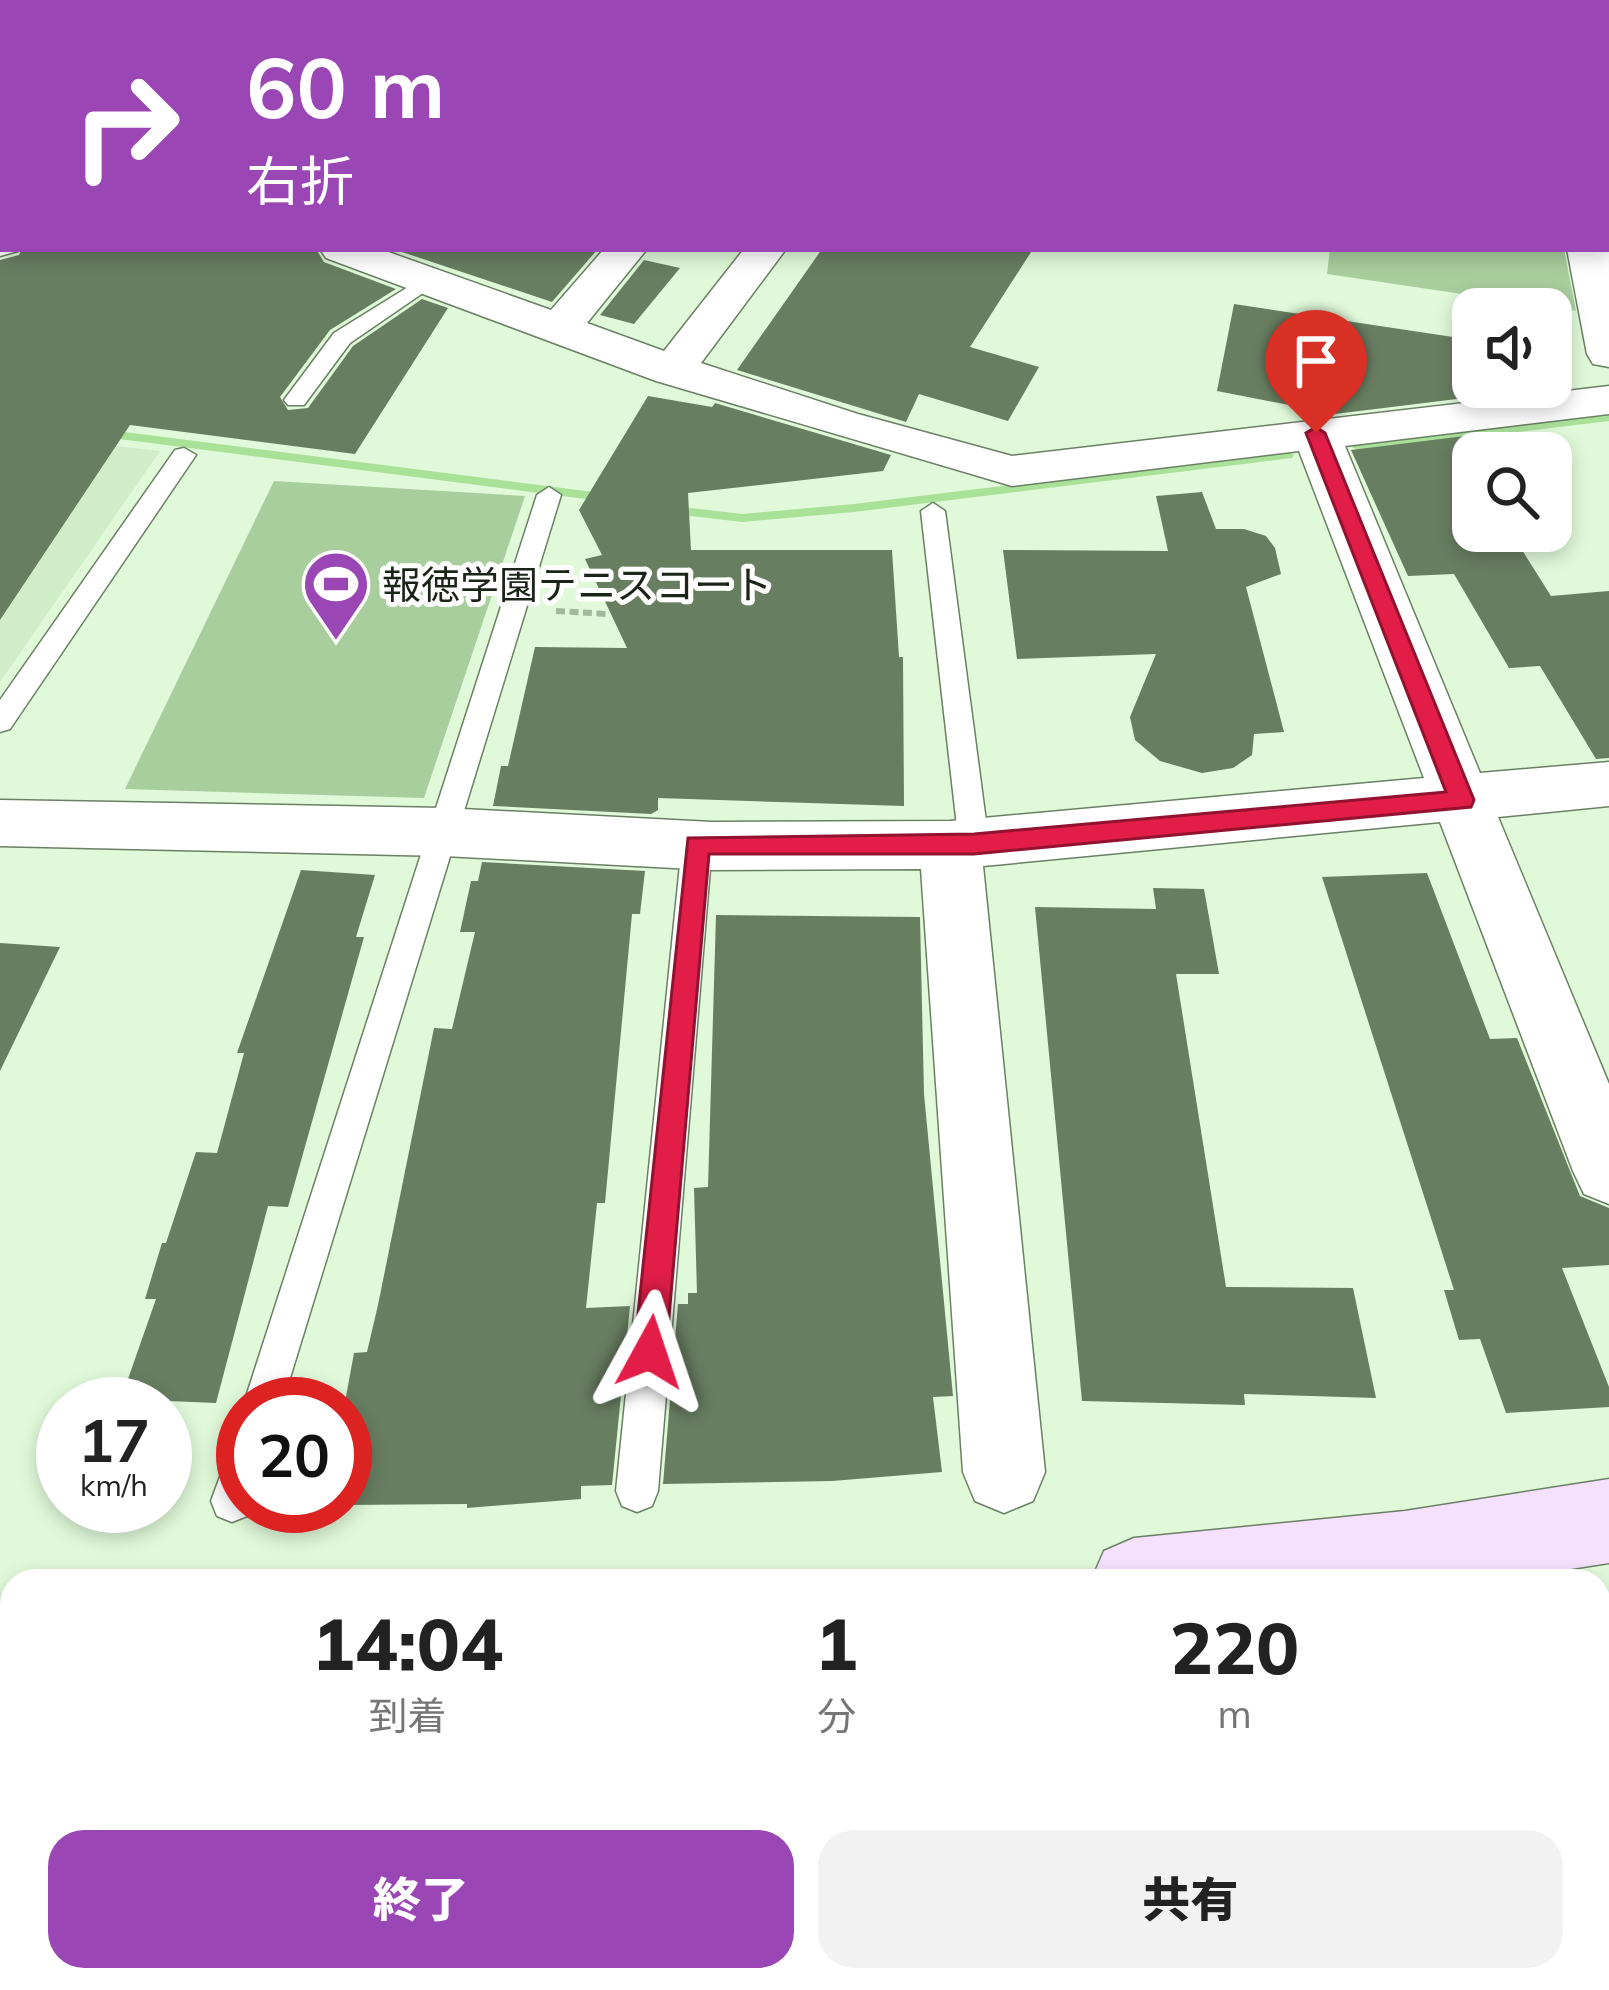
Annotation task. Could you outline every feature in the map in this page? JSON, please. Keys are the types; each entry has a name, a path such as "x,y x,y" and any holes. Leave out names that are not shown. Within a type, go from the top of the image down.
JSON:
{"main road":[{"path":"1251,1569 1405,1553 1609,1521"}],"street":[{"path":"350,252 561,326 672,371 924,450 1012,471 1609,400"},
{"path":"429,280 457,252"},
{"path":"561,326 623,252"},
{"path":"672,371 763,252"},
{"path":"1589,252 1609,354"},
{"path":"1316,433 1609,1171"},
{"path":"0,823 444,832 697,844 962,845 1609,784"},
{"path":"962,845 1004,1472"}],"lane":[{"path":"296,400 341,338 429,280"},
{"path":"0,722 184,455"},
{"path":"271,1377 549,495"},
{"path":"933,511 962,845"},
{"path":"638,1491 697,844"}],"shaded area":[{"path":"1330,252 1565,252 1572,288 1452,288 1452,293 1327,274"},
{"path":"0,433 160,451 0,682"},
{"name":"報徳学園テニスコート","path":"274,481 525,496 424,798 125,789"}],"building":[{"path":"318,252 324,262 396,289 330,330 280,397 288,410 308,408 353,346 422,299 448,308 355,454 130,425 0,620 0,260 19,255"},
{"path":"402,252 595,252 552,302"},
{"path":"820,252 1031,252 970,347 1039,367 1008,421 919,394 906,422 737,370"},
{"path":"644,260 680,268 634,324 600,315"},
{"path":"1234,304 1452,337 1452,400 1335,414 1217,391"},
{"path":"648,396 712,407 715,403 891,455 883,471 688,493 691,550 892,550 899,657 903,657 904,806 658,798 658,810 651,814 493,806 501,766 508,766 535,647 627,648 585,559 602,555 579,510"},
{"path":"1452,438 1452,552 1523,552 1551,596 1609,591 1609,758 1596,759 1540,666 1509,668 1454,574 1408,576 1351,450"},
{"path":"1202,492 1216,529 1244,529 1266,536 1275,548 1281,574 1246,587 1284,732 1254,734 1252,755 1233,768 1202,773 1160,761 1135,740 1130,717 1156,654 1017,659 1003,550 1168,551 1156,496"},
{"path":"482,862 645,871 640,914 632,914 605,1203 597,1203 586,1308 630,1306 612,1485 581,1486 581,1499 467,1508 467,1504 372,1505 372,1377 350,1377 354,1353 367,1352 434,1028 452,1029 475,932 460,932 471,881 478,881"},
{"path":"301,870 375,875 356,937 364,937 288,1207 268,1206 223,1377 216,1377 216,1403 192,1402 192,1377 129,1377 156,1299 145,1299 196,1152 217,1153 244,1053 237,1053"},
{"path":"1427,873 1490,1039 1517,1038 1580,1196 1609,1208 1609,1265 1562,1268 1609,1387 1609,1407 1506,1413 1480,1339 1459,1340 1444,1290 1454,1290 1322,877"},
{"path":"1153,888 1204,889 1219,974 1176,974 1226,1287 1353,1288 1376,1398 1244,1394 1245,1405 1082,1401 1035,907 1156,909"},
{"path":"716,915 920,917 924,1094 953,1396 933,1397 942,1472 832,1481 663,1484 678,1304 688,1304 688,1293 697,1293 694,1188 708,1187"},
{"path":"0,943 60,947 0,1071"}],"waterway":[{"path":"1359,447 1609,417"},
{"path":"101,433 609,498"},
{"path":"666,509 742,518 1287,455"}],"place":[{"name":"報徳学園テニスコート","path":"336,643"}],"route":[{"path":"650,1352 697,844 974,844 1462,800 1316,433"}]}
